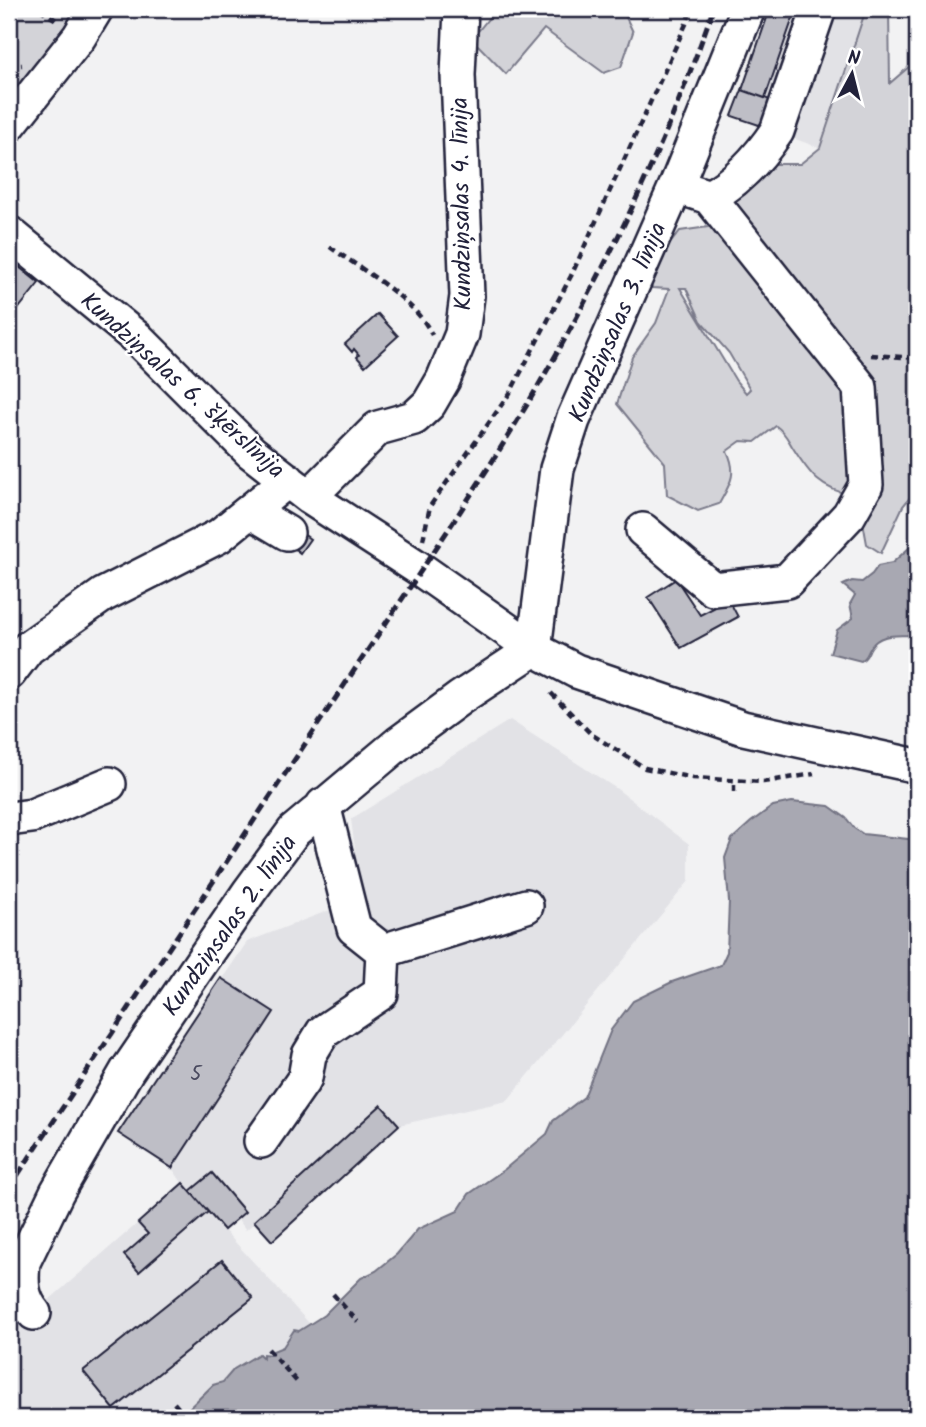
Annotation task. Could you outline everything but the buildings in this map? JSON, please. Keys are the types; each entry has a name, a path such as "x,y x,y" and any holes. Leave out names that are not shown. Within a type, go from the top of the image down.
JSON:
{"street":[{"path":"9,125 79,37 96,9"},
{"name":"Kundziņsalas 4. līnija","path":"9,673 28,648 103,595 219,536 250,511 298,488 378,428 414,418 429,404 443,380 462,334 467,296 458,75 461,9"},
{"name":"Kundziņsalas 3. līnija","path":"534,649 557,469 587,388 676,186 748,9"},
{"path":"709,197 747,170 777,131 819,9"},
{"path":"643,530 713,589 787,581 849,515 866,485 860,387 709,197 676,186"},
{"name":"Kundziņsalas 6. šķērslīnija","path":"9,233 138,339 250,452 298,488 534,649 576,671 743,728 917,766"},
{"path":"250,511 287,533"},
{"name":"Kundziņsalas 2. līnija","path":"16,1269 63,1179 127,1071 294,831 399,743 534,649"},
{"path":"9,819 32,816 109,784"},
{"path":"323,805 354,928 383,951"},
{"path":"383,951 526,906"},
{"path":"261,1142 305,1078 309,1055 323,1032 381,993 383,951"},
{"path":"16,1269 26,1304 34,1313"}],"path":[{"path":"423,541 430,506 510,393 571,276 691,9"},
{"path":"331,247 398,296 426,323 433,338"},
{"path":"548,690 591,734 645,768 693,778 763,782 811,775 823,770"},
{"path":"734,780 734,792"},
{"path":"333,1294 358,1322"},
{"path":"268,1349 298,1383"},
{"path":"174,1403 187,1418"}],"shaded area":[{"path":"9,9 72,9 70,24 9,115"},
{"path":"496,9 634,9 625,15 633,32 621,67 604,73 544,29 506,74 472,39"},
{"path":"770,9 866,9 820,148 732,116"},
{"path":"866,9 889,9 890,83 917,60 917,489 903,506 881,553 867,544 861,511 853,495 842,493 817,480 784,433 776,426 755,442 741,441 727,451 732,473 726,491 719,504 698,511 667,495 665,463 617,404 632,357 656,323 669,289 652,288 644,270 661,255 680,231 737,223 735,200 764,164 800,164 820,148","holes":["680,288 686,288 701,321 729,353 750,389 746,393"]},
{"path":"917,541 917,653 910,635 879,639 861,661 830,653 837,630 853,618 850,604 855,595 843,585 852,581 862,582 878,566 892,563"},
{"path":"510,720 617,789 689,844 689,881 507,1101 399,1125 272,1241 255,1222 246,1230 237,1218 224,1230 309,1323 299,1331 294,1330 283,1347 273,1351 273,1355 263,1359 259,1354 234,1369 228,1378 213,1385 179,1418 9,1418 9,1333 183,1184 172,1168 118,1133 247,942 361,898 351,819"},
{"path":"792,802 829,806 863,834 917,840 917,1418 179,1418 213,1385 223,1382 234,1369 259,1354 263,1358 263,1354 272,1355 273,1351 283,1347 294,1330 299,1331 324,1315 361,1278 376,1271 397,1254 418,1229 458,1211 469,1194 505,1169 547,1134 553,1121 584,1097 611,1030 633,1001 672,982 721,965 727,952 729,901 725,858 732,839 773,806"}],"railway":[{"path":"9,1188 483,477 528,403 582,308 631,210 675,110 713,9"}]}
